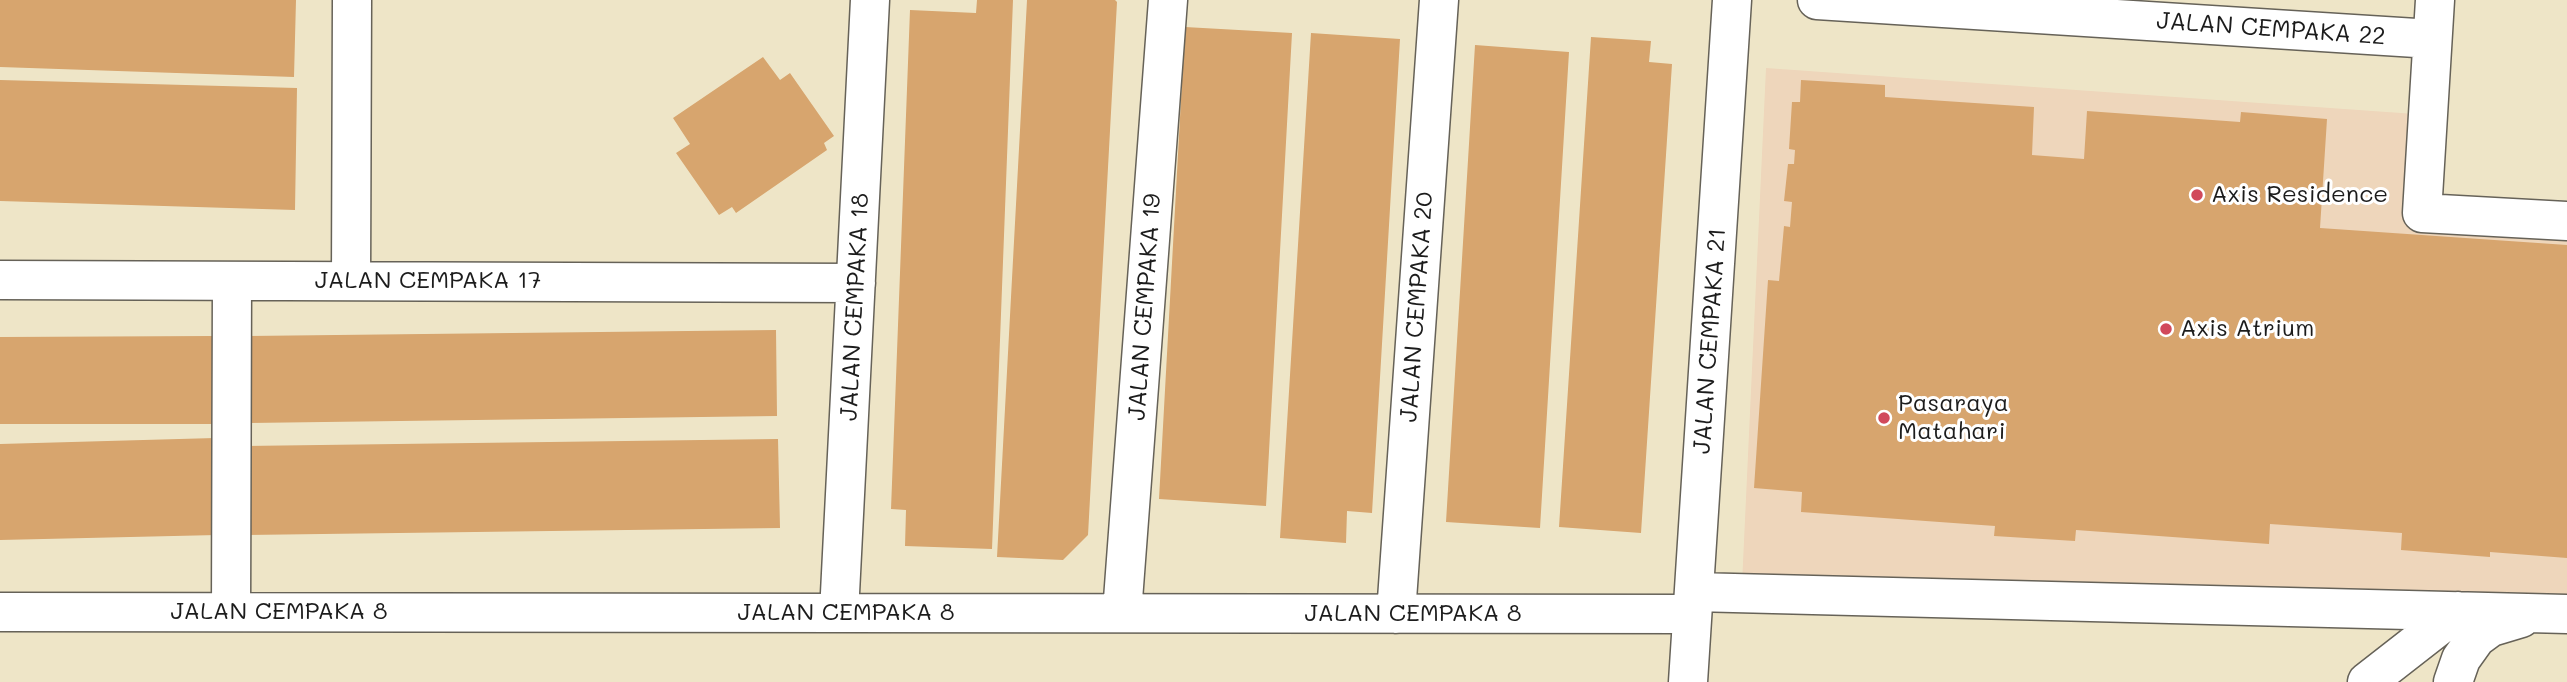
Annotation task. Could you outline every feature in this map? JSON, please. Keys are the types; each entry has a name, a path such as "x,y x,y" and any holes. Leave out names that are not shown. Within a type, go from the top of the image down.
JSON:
{"street":[{"path":"351,281 352,0"},
{"name":"JALAN CEMPAKA 18","path":"839,613 870,0"},
{"name":"JALAN CEMPAKA 19","path":"1122,613 1168,0"},
{"name":"JALAN CEMPAKA 20","path":"1396,614 1439,0"},
{"name":"JALAN CEMPAKA 21","path":"1688,682 1732,0"},
{"name":"JALAN CEMPAKA 22","path":"1817,0 1906,3 2432,39"},
{"path":"2435,0 2423,213 2567,221"},
{"name":"JALAN CEMPAKA 17","path":"0,280 856,283"},
{"path":"231,612 232,281"},
{"name":"JALAN CEMPAKA 8","path":"0,612 1396,614 1693,603 2552,614"},
{"path":"2367,682 2458,611"},
{"path":"2453,682 2461,659 2476,638 2491,627 2552,614"}],"shaded area":[{"path":"1766,68 2415,114 2411,221 2567,231 2567,607 1742,584"}],"building":[{"path":"0,0 296,0 294,77 0,67"},
{"path":"977,0 1013,0 992,549 905,546 906,510 891,509 910,10 976,13"},
{"path":"1027,0 1117,2 1088,535 1063,560 997,557"},
{"path":"1185,27 1292,33 1266,506 1159,499"},
{"path":"1311,33 1400,39 1372,513 1347,511 1346,543 1280,538"},
{"path":"1591,37 1651,41 1649,62 1672,64 1641,533 1559,527"},
{"path":"1475,45 1569,52 1540,528 1446,522"},
{"path":"763,57 780,80 790,73 834,136 824,143 827,150 736,213 732,207 719,215 676,153 690,144 673,118"},
{"path":"0,80 297,88 295,210 0,201"},
{"name":"Axis Atrium","path":"1801,80 1885,85 1885,97 2034,107 2032,155 2084,159 2087,111 2240,122 2241,112 2327,119 2320,228 2567,245 2567,558 2490,552 2490,557 2401,550 2402,533 2270,524 2269,544 2076,530 2075,541 1994,536 1995,526 1801,512 1802,492 1754,488 1768,280 1779,281 1784,226 1790,227 1792,202 1784,201 1788,164 1794,164 1795,150 1789,149 1792,102 1800,102"},
{"path":"776,330 777,416 249,423 248,336"},
{"path":"212,336 213,424 0,424 0,337"},
{"path":"215,438 217,535 0,540 0,444"},
{"path":"778,439 780,528 246,535 244,446"}],"place":[{"name":"Axis Residence","path":"2197,195"},
{"name":"Axis Atrium","path":"2166,329"},
{"name":"Pasaraya Matahari","path":"1884,418"}]}
